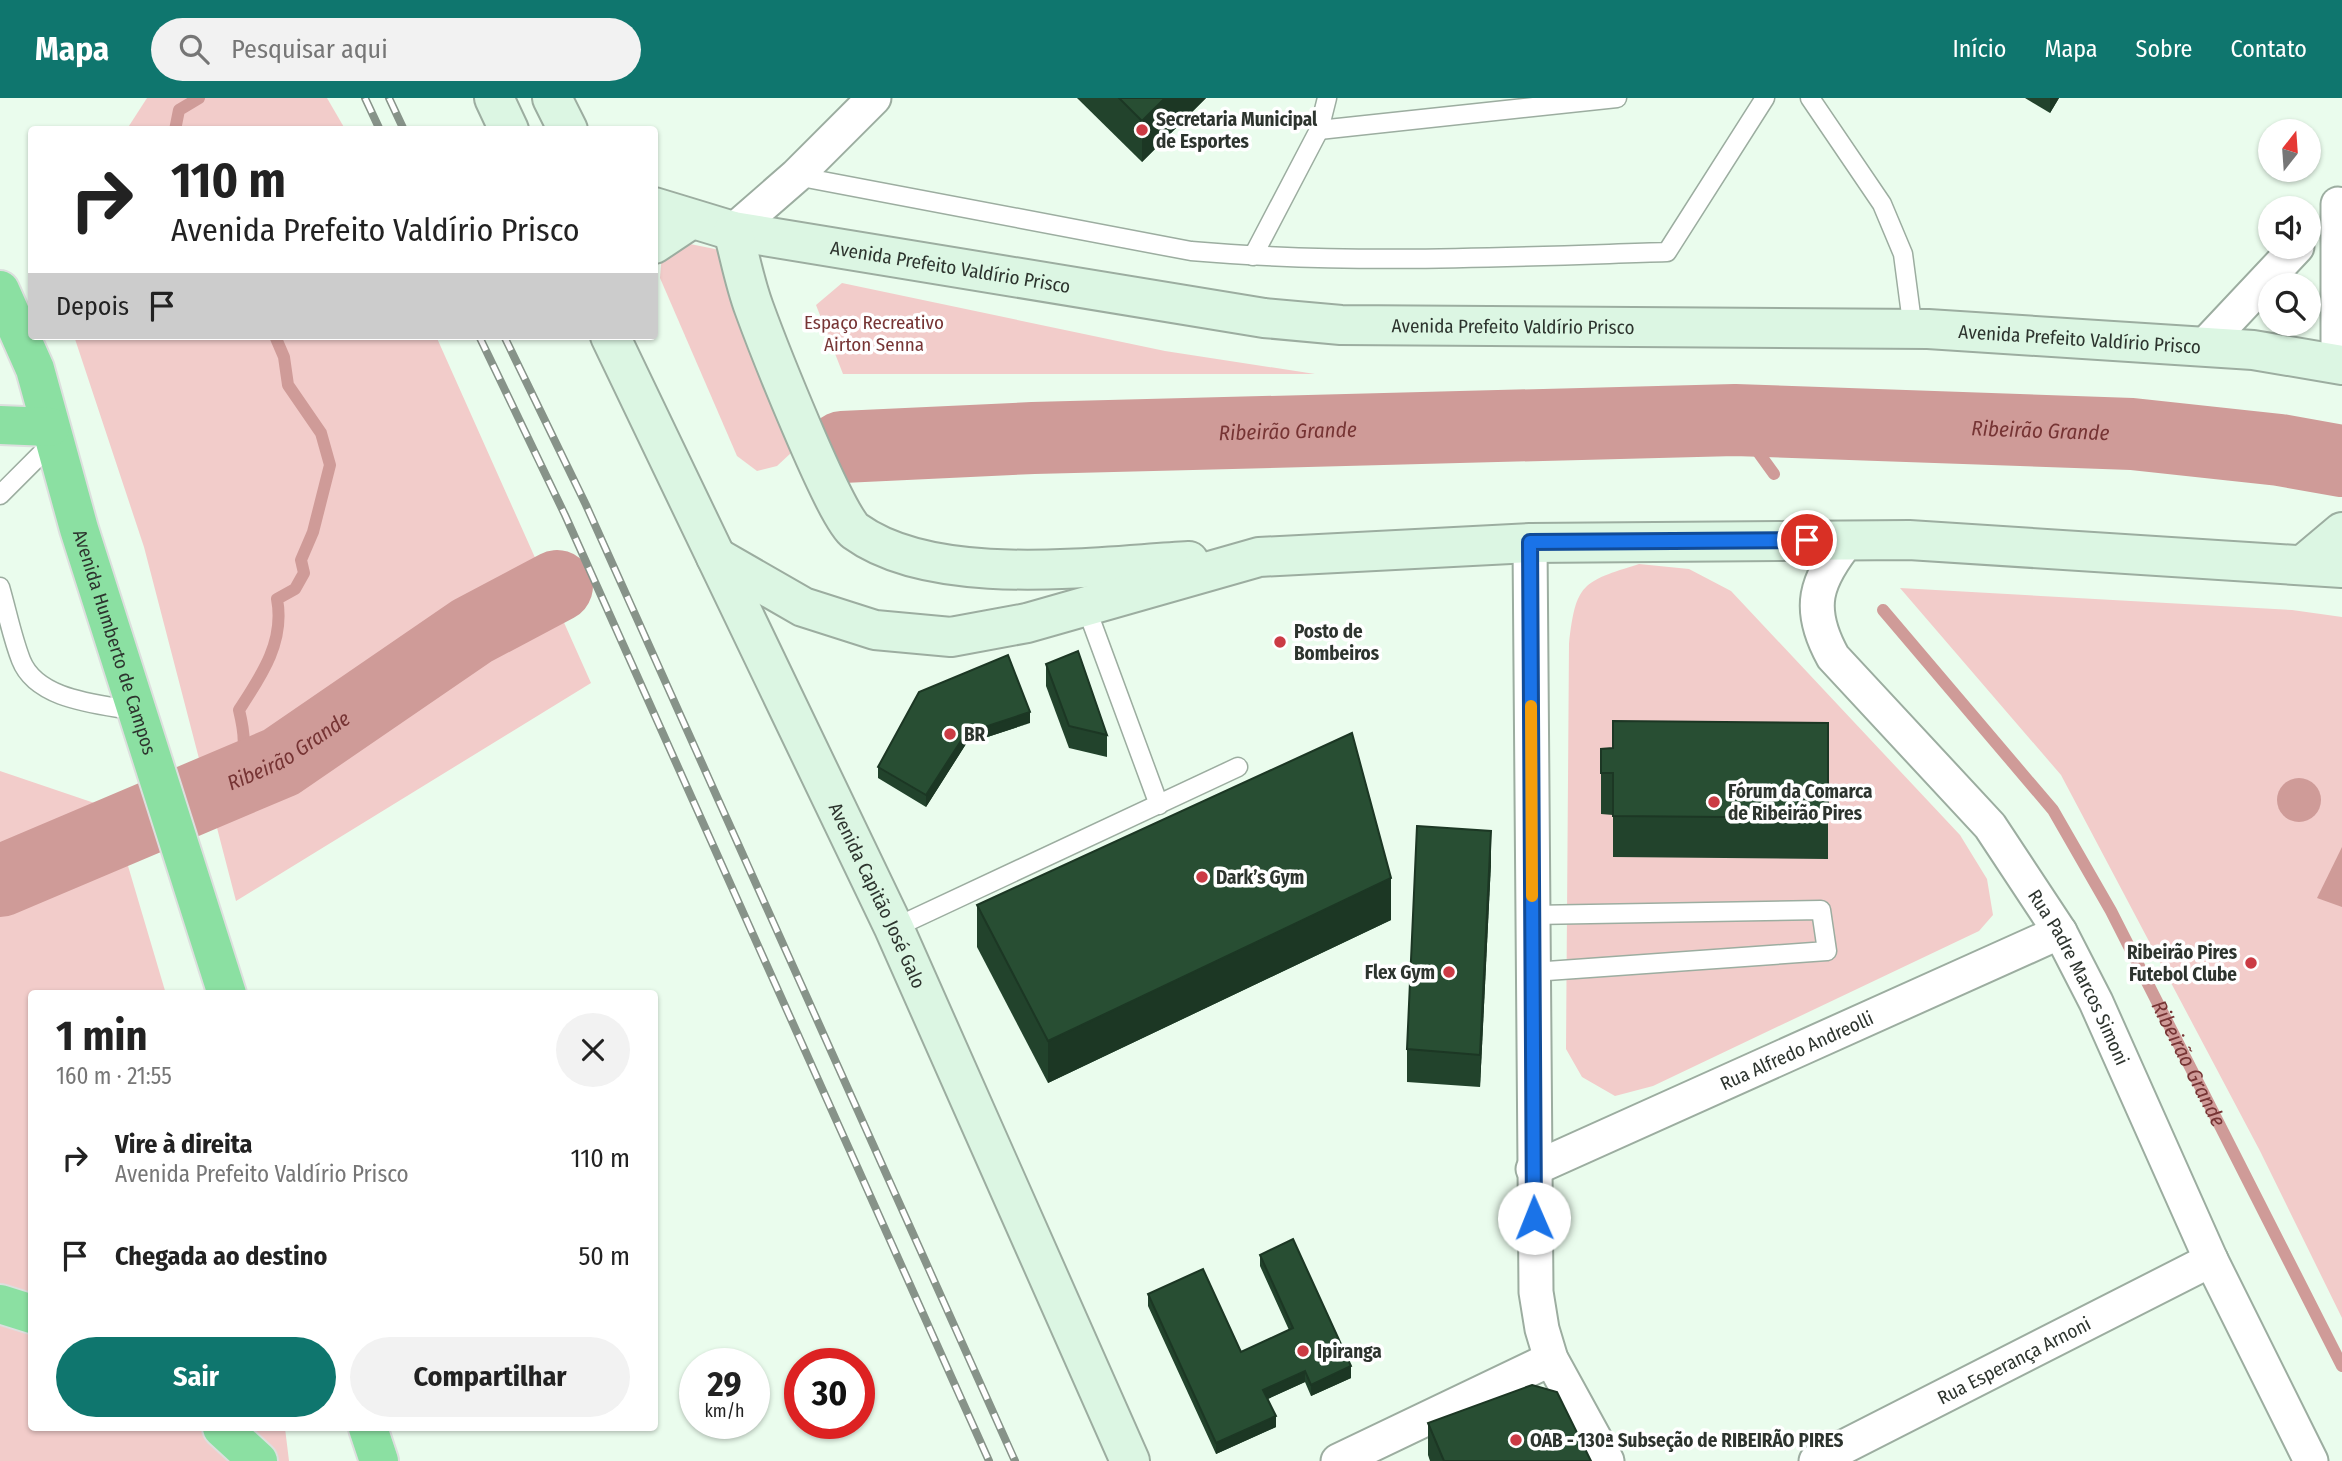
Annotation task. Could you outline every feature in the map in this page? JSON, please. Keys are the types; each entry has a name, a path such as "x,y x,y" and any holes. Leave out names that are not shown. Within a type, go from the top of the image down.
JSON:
{"highway":[{"name":"Avenida Humberto de Campos","path":"0,290 35,369 52,434 152,764 226,990"},
{"path":"0,425 52,434"},
{"path":"0,1304 28,1313"},
{"path":"225,1431 258,1461"},
{"path":"370,1431 379,1461"}],"main road":[{"path":"494,98 507,126"},
{"path":"552,98 566,126"},
{"path":"658,208 690,220"},
{"path":"658,241 690,220"},
{"name":"Avenida Prefeito Valdírio Prisco","path":"690,220 733,231 1192,308 1341,325 1913,330 2253,350 2341,366"},
{"path":"733,231 753,307 832,496 852,530 886,547 930,561 986,568 1046,569 1530,542 1849,539 2342,568"},
{"path":"753,307 786,239"},
{"name":"Avenida Capitão José Galo","path":"612,340 894,928 1130,1461"},
{"path":"2304,564 2342,532"},
{"path":"716,556 803,607 875,629 951,637 1027,623 1259,557"}],"street":[{"path":"733,231 796,176 874,98"},
{"path":"2321,221 2340,201"},
{"path":"2340,201 2341,366"},
{"path":"2203,347 2286,259"},
{"name":"Rua Padre Marcos Simoni","path":"1849,539 1829,565 1816,596 1816,615 1821,636 1833,657 1990,826 2060,932 2096,1002 2211,1260 2311,1461"},
{"path":"1530,542 1536,1292 1542,1329 1551,1359 1607,1461"},
{"name":"Rua Alfredo Andreolli","path":"1533,1169 2060,932"},
{"name":"Rua Esperança Arnoni","path":"1816,1461 2211,1260"},
{"path":"1338,1461 1551,1359"}],"lane":[{"path":"1253,256 1319,130 1327,98"},
{"path":"1319,130 1618,98"},
{"path":"796,176 1191,251 1392,261 1667,252 1765,98"},
{"path":"1810,98 1882,204 1903,254 1913,330"},
{"path":"0,495 52,434"},
{"path":"0,587 22,663 38,682 70,698 136,711"},
{"path":"1086,607 1159,805"},
{"path":"894,928 1238,767"},
{"path":"1532,915 1821,910 1827,951 1533,972"}],"green space":[{"path":"147,98 327,98 343,126 129,126"},
{"path":"690,244 720,250 792,452 777,466 757,471 737,456 660,278 662,254"},
{"name":"Espaço Recreativo Airton Senna","path":"842,283 1165,351 1315,374 843,374 816,305"},
{"path":"75,340 438,340 591,683 236,901 144,547"},
{"path":"1639,564 1689,569 1731,591 1960,835 1987,879 1993,915 1979,931 1653,1086 1615,1096 1582,1077 1566,1049 1569,644 1575,608 1585,588 1605,576"},
{"name":"Ribeirão Pires Futebol Clube","path":"1900,588 2292,610 2342,617 2342,1318 2260,1151 2061,775"},
{"path":"0,771 112,809 0,854"},
{"path":"123,849 165,990 28,990 28,1431 285,1431 289,1461 0,1461 0,903"}],"shaded area":[{"path":"2299,778 2308,779 2315,784 2320,791 2320,809 2315,816 2308,821 2299,822 2290,821 2283,816 2278,809 2277,800 2278,791 2283,784 2290,779"},
{"path":"112,809 123,849 0,903 0,854"},
{"path":"2342,847 2342,907 2317,898"}],"building":[{"path":"1119,98 1165,98 1142,121"},
{"path":"1078,651 1107,735 1069,726 1046,664"},
{"name":"BR","path":"1008,655 1030,712 966,733 926,795 878,767 919,692"},
{"path":"1613,721 1828,723 1828,818 1613,816 1613,773 1601,773 1601,749 1613,748"},
{"path":"1352,733 1391,878 1048,1041 977,905"},
{"name":"Flex Gym","path":"1417,826 1491,831 1480,1055 1407,1049"},
{"name":"Ipiranga","path":"1293,1239 1351,1366 1311,1385 1305,1371 1263,1390 1276,1416 1216,1443 1148,1294 1203,1269 1241,1352 1293,1328 1260,1255"},
{"path":"1532,1385 1557,1392 1591,1461 1444,1461 1428,1423"}],"waterway":[{"path":"176,126 179,110 199,98"},
{"path":"229,783 239,764 243,748 239,710 263,671 275,643 279,614 277,599 295,589 304,573 301,560 313,532 330,465 321,433 288,385 284,357 277,340"},
{"name":"Ribeirão Grande","path":"1735,420 1774,474"},
{"name":"Ribeirão Grande","path":"842,447 1033,438 1735,420 2132,434 2280,450 2342,461"},
{"name":"Ribeirão Grande","path":"0,881 281,762 472,631 557,586"},
{"name":"Ribeirão Grande","path":"1883,610 2053,810 2111,911 2342,1366"}],"railway":[{"path":"365,98 378,126"},
{"path":"389,98 402,126"},
{"path":"481,340 565,515 989,1461"},
{"path":"506,340 586,505 1015,1461"}],"slow traffic":[{"path":"1531,706 1532,896"}],"place":[{"name":"Secretaria Municipal de Esportes","path":"1142,130"},
{"name":"Posto de Bombeiros","path":"1280,642"},
{"name":"BR","path":"950,734"},
{"name":"Fórum da Comarca de Ribeirão Pires","path":"1714,802"},
{"name":"Dark’s Gym","path":"1202,877"},
{"name":"Ribeirão Pires Futebol Clube","path":"2251,963"},
{"name":"Flex Gym","path":"1449,972"},
{"name":"Ipiranga","path":"1303,1351"},
{"name":"OAB - 130ª Subseção de RIBEIRÃO PIRES","path":"1516,1440"}],"route":[{"path":"1534,1218 1530,542 1807,540"}]}
